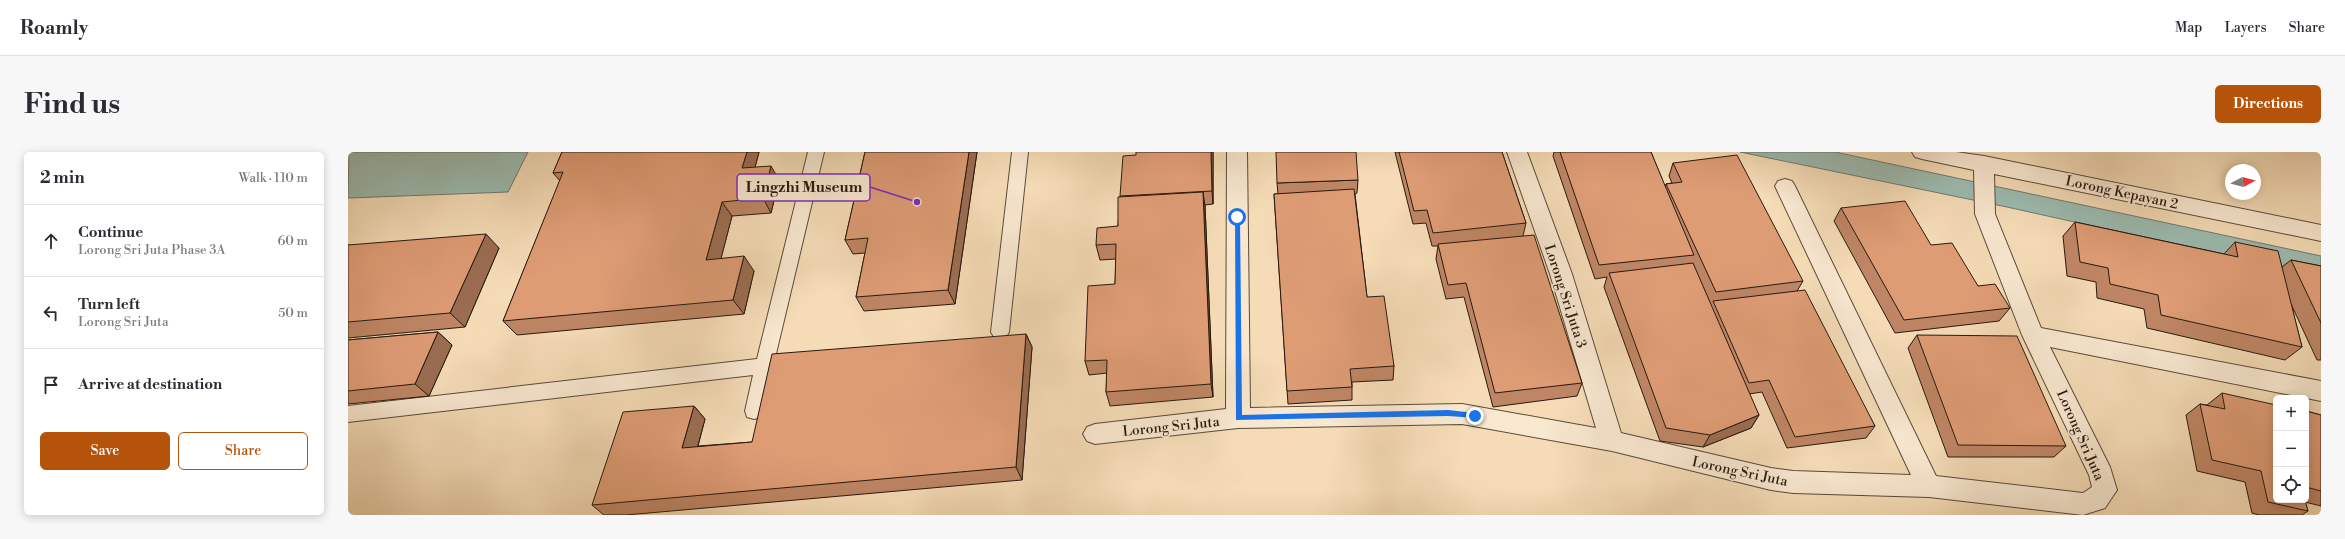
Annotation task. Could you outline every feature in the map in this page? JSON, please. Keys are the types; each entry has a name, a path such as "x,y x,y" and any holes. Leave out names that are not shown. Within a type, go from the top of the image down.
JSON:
{"street":[{"path":"1237,152 1238,418"},
{"name":"Lorong Sri Juta 3","path":"1517,152 1561,274 1612,441"},
{"name":"Lorong Kepayan 2","path":"1922,152 1984,170 2321,233"},
{"name":"Lorong Sri Juta","path":"1095,434 1238,418 1462,414 1612,441 1771,480 1929,486 2083,504 2096,500 2105,490 2101,475 2034,335 1985,214 1984,170"},
{"path":"1785,186 1929,486"},
{"path":"2034,335 2321,391"}],"lane":[{"path":"754,411 816,152"},
{"path":"1000,332 1020,152"},
{"path":"348,414 765,366"}],"water":[{"path":"349,152 528,152 508,192 348,198"},
{"path":"1740,152 1835,152 2321,256 2321,277 2007,207"}],"building":[{"path":"562,152 747,152 742,168 771,166 763,198 722,202 706,260 744,256 733,300 503,321 563,172 553,173"},
{"path":"865,152 969,152 948,290 856,297 868,238 845,240"},
{"path":"1136,152 1211,152 1212,191 1120,196 1123,156 1136,155"},
{"path":"1276,152 1356,152 1358,180 1277,183"},
{"path":"1399,152 1502,152 1526,223 1433,233 1427,210 1414,211"},
{"path":"1560,152 1651,152 1694,255 1599,265"},
{"path":"1737,155 1803,281 1716,292 1666,184 1682,182 1673,163"},
{"path":"1354,189 1367,297 1384,296 1394,366 1350,369 1352,387 1287,391 1274,194"},
{"path":"1203,192 1211,384 1106,392 1107,360 1085,361 1088,286 1115,284 1116,244 1096,245 1097,228 1118,226 1118,197"},
{"path":"1905,201 1931,245 1952,243 1978,286 1995,284 2010,308 1904,320 1841,208"},
{"path":"2075,222 2238,257 2235,242 2278,251 2302,347 2161,315 2158,295 2110,284 2108,268 2080,262"},
{"path":"486,234 450,313 348,322 348,245"},
{"path":"1534,235 1582,383 1495,393 1466,283 1448,285 1438,244"},
{"path":"2291,260 2321,266 2321,323"},
{"path":"1693,263 1759,415 1710,435 1666,428 1609,273"},
{"path":"1805,290 1875,426 1795,437 1769,380 1749,383 1713,301"},
{"path":"438,332 415,384 348,391 348,340"},
{"path":"1026,334 1016,467 592,505 623,412 694,406 682,448 752,442 772,354"},
{"path":"1917,335 2017,336 2066,446 1958,445"},
{"path":"2222,393 2273,404 2273,503 2306,503 2308,511 2268,502 2261,471 2212,460 2200,404 2225,409"},
{"path":"2309,412 2321,415 2321,491 2309,488"}],"place":[{"name":"Lingzhi Museum","path":"917,202"}],"route":[{"path":"1237,217 1238,418 1448,413 1475,416"}]}
